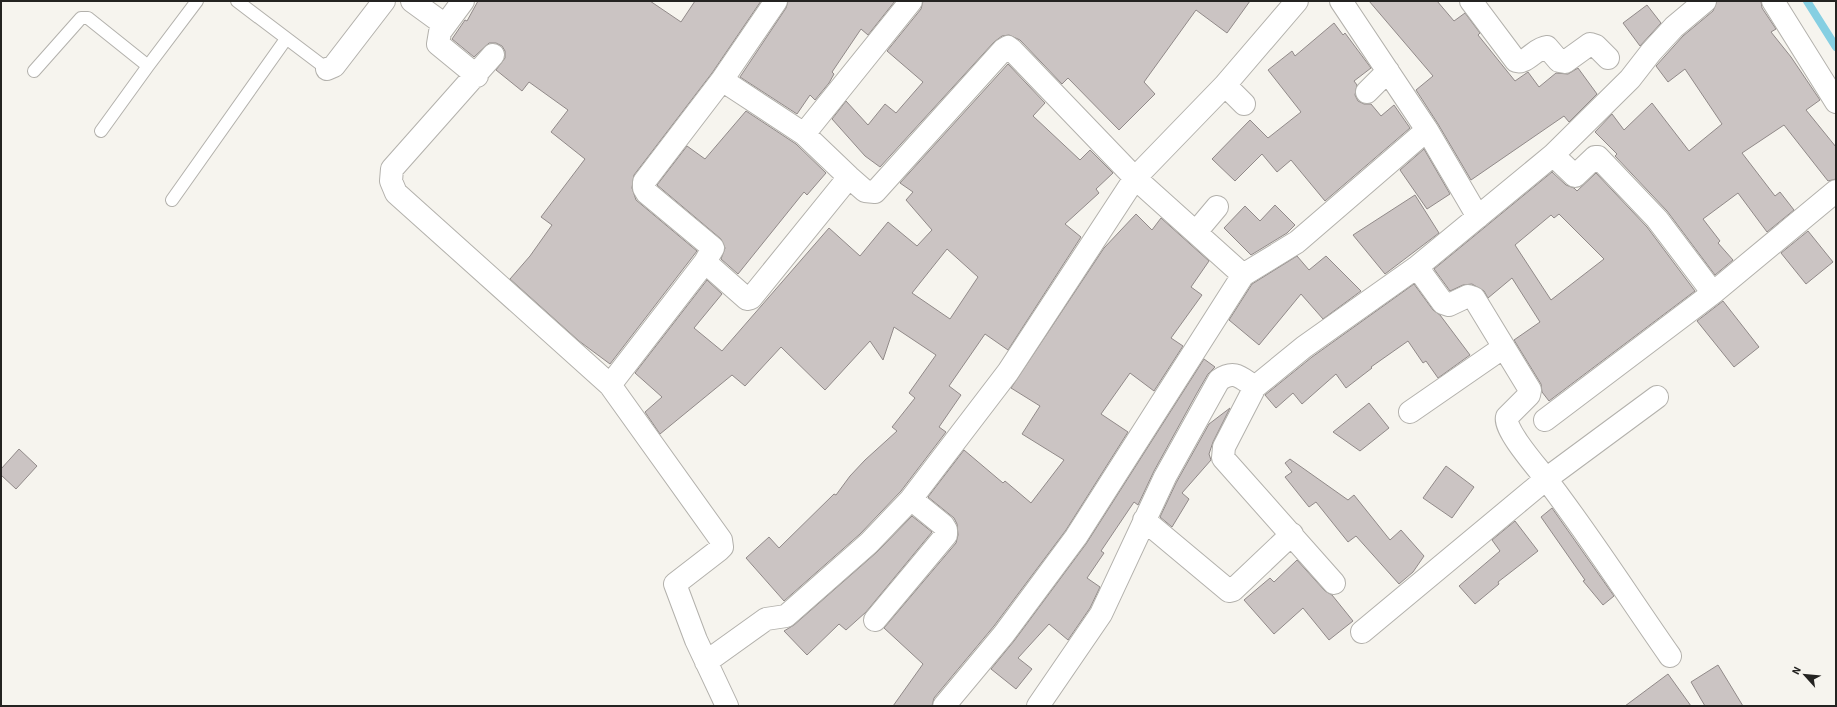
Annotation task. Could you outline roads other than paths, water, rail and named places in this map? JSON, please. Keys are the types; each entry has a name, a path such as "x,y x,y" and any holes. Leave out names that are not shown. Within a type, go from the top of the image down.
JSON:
{"street":[{"path":"327,69 334,66 384,1"},
{"path":"412,1 445,25"},
{"path":"463,1 440,32 438,44 476,76"},
{"path":"610,384 705,262 713,248 647,193 644,182 722,80 776,1"},
{"path":"804,134 911,1"},
{"path":"706,662 766,619 786,616 869,543 911,499 1008,372 1135,178 1225,85 1297,1"},
{"path":"1341,1 1427,130 1478,217"},
{"path":"1472,1 1516,61 1522,62 1541,48 1547,47 1559,61 1565,62 1590,44 1596,46 1608,58"},
{"path":"1334,583 1223,458 1224,447 1255,387 1304,347 1417,266 1553,155 1630,79 1651,52 1674,27 1705,1"},
{"path":"1773,1 1836,102"},
{"path":"722,80 804,134 848,177 865,191 875,192 1002,50 1008,47 1034,72 1135,178 1243,275"},
{"path":"493,55 476,76 392,169 391,181 396,192 610,384 721,540 722,547 719,550 675,584 696,640 727,706"},
{"path":"1367,92 1388,71"},
{"path":"1225,85 1244,104"},
{"path":"944,706 1004,634 1076,537 1243,275 1297,242 1427,130"},
{"path":"1553,155 1575,176 1595,157 1598,157 1657,219 1713,292"},
{"path":"705,262 747,299 752,298 848,177"},
{"path":"1545,420 1713,292 1836,191"},
{"path":"1196,232 1217,207"},
{"path":"1417,266 1441,302 1446,305 1468,296 1472,296 1530,390 1528,395 1508,414 1506,420 1519,444 1546,479 1670,656"},
{"path":"1410,412 1504,347"},
{"path":"1038,706 1101,614 1165,477 1219,380 1226,375 1236,374 1255,387"},
{"path":"1362,632 1546,479 1657,397"},
{"path":"875,620 946,535 946,530 943,525 911,499"},
{"path":"1144,520 1229,592 1259,567 1292,534"}],"lane":[{"path":"101,131 196,1"},
{"path":"238,1 327,69"},
{"path":"34,72 81,18 85,17 148,66"},
{"path":"172,200 286,39"}],"waterway":[{"path":"1807,1 1836,47"}]}
